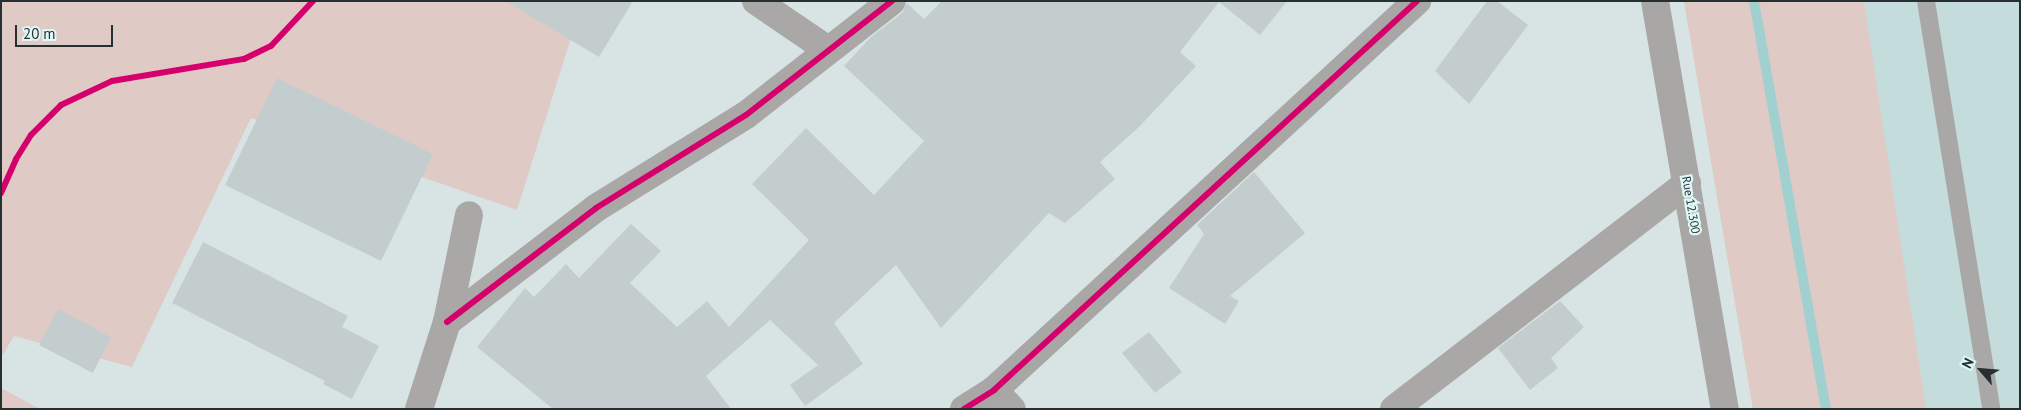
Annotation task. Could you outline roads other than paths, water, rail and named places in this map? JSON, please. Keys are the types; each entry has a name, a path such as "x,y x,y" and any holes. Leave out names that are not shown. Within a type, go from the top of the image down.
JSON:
{"street":[{"path":"756,1 828,50"},
{"path":"447,322 596,208 746,116 892,1"},
{"path":"964,409 1003,399 1418,1"},
{"name":"Rue 12.300","path":"1656,1 1726,409"},
{"path":"1394,409 1687,183"},
{"path":"419,409 447,322 469,215"}],"lane":[{"path":"1926,1 1991,409"}],"waterway":[{"path":"1754,1 1826,409"}]}
